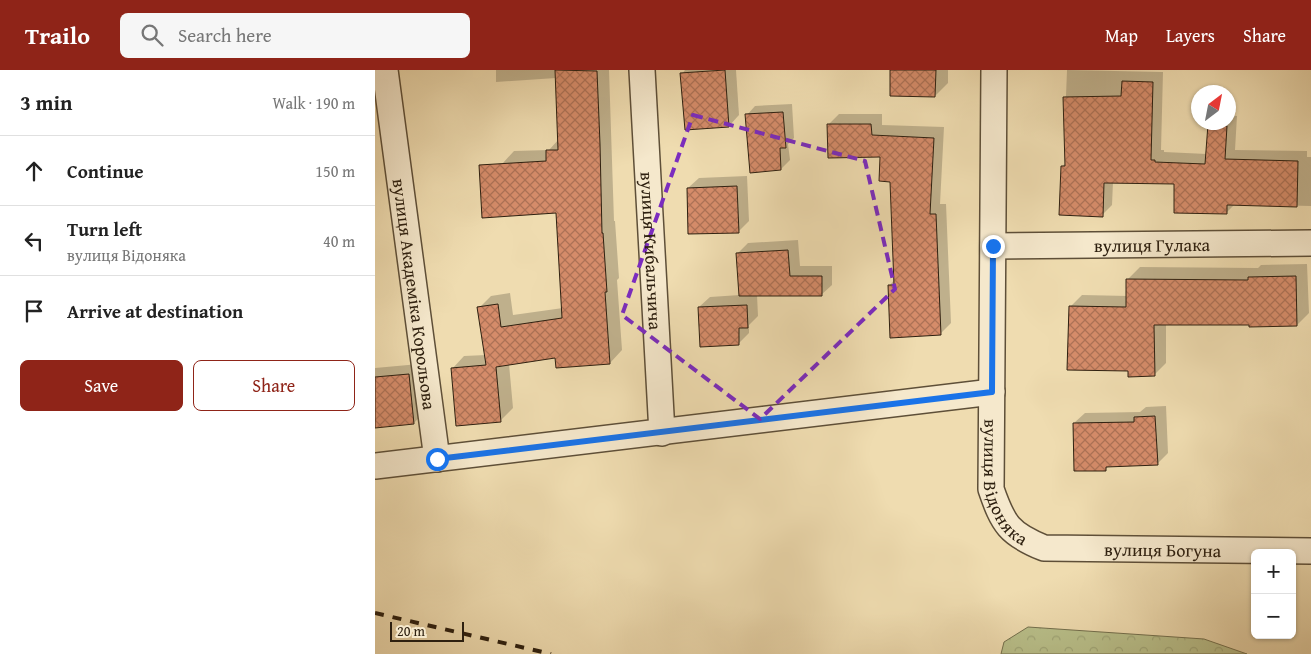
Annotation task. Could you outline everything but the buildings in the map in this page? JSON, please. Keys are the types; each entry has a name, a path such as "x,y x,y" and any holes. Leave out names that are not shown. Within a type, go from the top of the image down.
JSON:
{"street":[{"name":"вулиця Академіка Корольова","path":"385,70 437,459"},
{"name":"вулиця Кибальчича","path":"642,70 662,433"},
{"name":"вулиця Відоняка","path":"994,70 991,489 999,511 1009,528 1023,540 1044,548"},
{"name":"вулиця Гулака","path":"993,246 1311,243"},
{"path":"375,466 992,392"},
{"name":"вулиця Богуна","path":"1044,548 1311,550"}],"highlighted area":[{"path":"693,115 865,161 895,289 760,419 622,315"}],"green space":[{"path":"1028,627 1204,639 1247,654 1001,654 1004,642"}],"railway":[{"path":"375,613 551,654"}],"route":[{"path":"437,459 992,392 993,246"}]}
